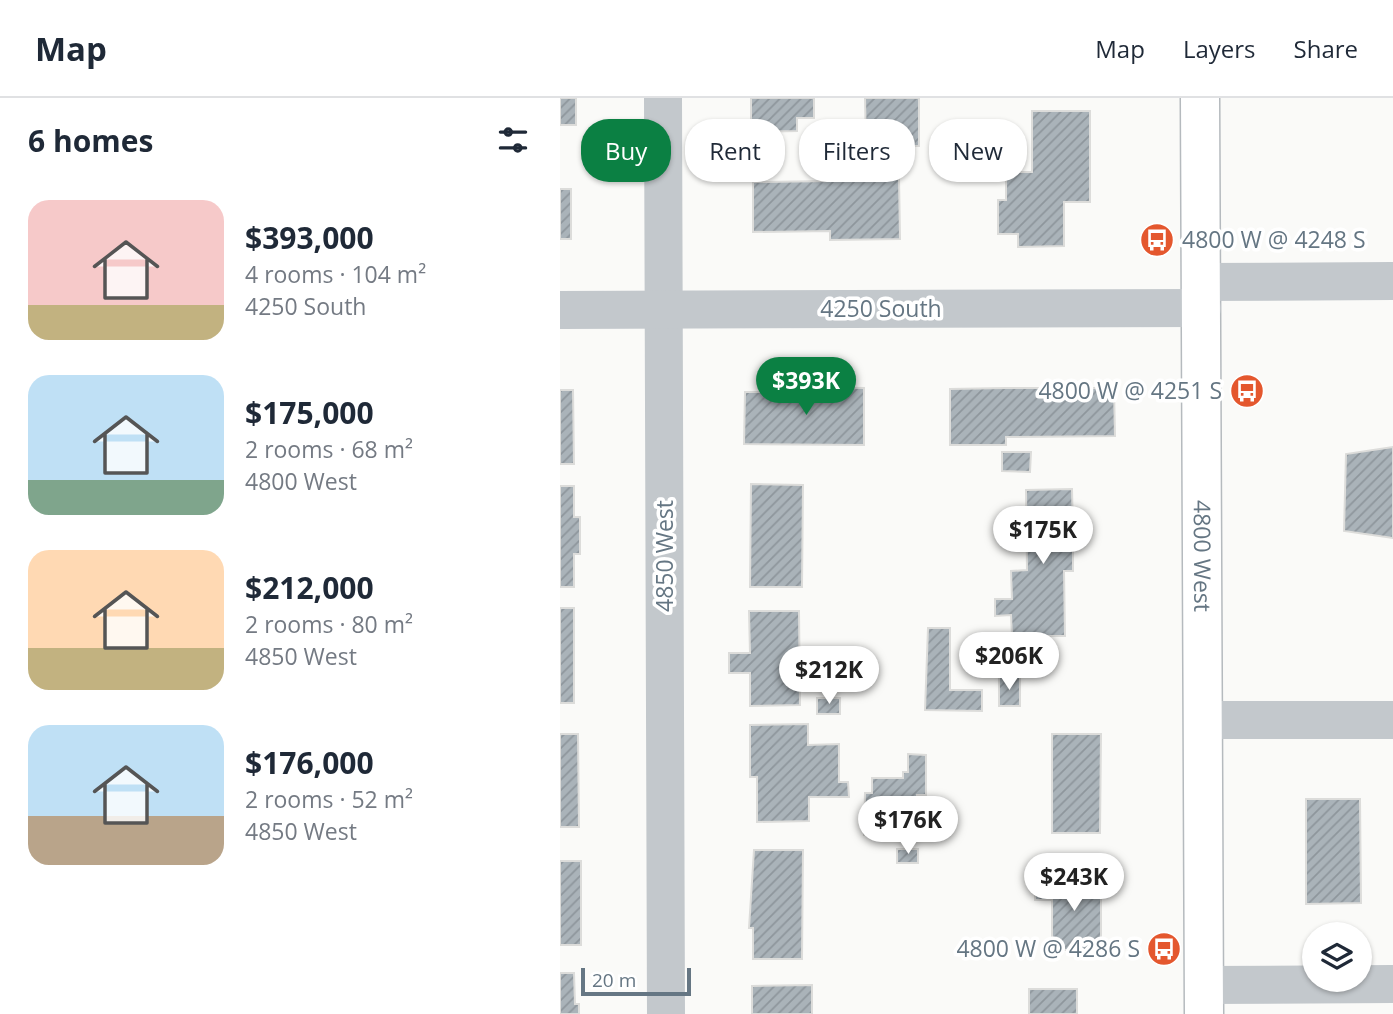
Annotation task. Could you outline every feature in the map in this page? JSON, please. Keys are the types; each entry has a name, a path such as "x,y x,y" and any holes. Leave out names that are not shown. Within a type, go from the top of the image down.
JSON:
{"main road":[{"name":"4800 West","path":"1200,98 1204,999"}],"street":[{"name":"4850 West","path":"663,98 666,1014"},
{"name":"4250 South","path":"560,310 664,310 1201,295 1393,281"},
{"path":"1203,720 1393,720"},
{"path":"1204,999 1393,984"}],"building":[{"path":"560,98 576,98 576,125 560,125"},
{"path":"751,98 814,98 814,118 797,118 797,131 785,131 785,119 751,119"},
{"path":"865,98 919,98 919,146 915,146 915,119 865,119"},
{"path":"1032,111 1090,111 1090,202 1064,202 1064,246 1018,247 1018,234 998,234 998,200 1006,200 1006,182 1027,182 1027,172 1032,172"},
{"path":"753,182 899,182 900,239 830,240 830,231 753,232"},
{"path":"560,189 571,189 571,239 560,239"},
{"path":"812,387 864,388 864,445 744,444 745,392 812,392"},
{"path":"1114,388 1115,436 1006,437 1006,445 950,445 950,389"},
{"path":"560,390 573,390 574,464 560,464"},
{"path":"1393,447 1393,538 1344,531 1346,454"},
{"path":"1002,452 1031,452 1030,472 1002,471"},
{"path":"751,484 803,485 802,587 750,587"},
{"path":"560,486 574,486 574,517 580,517 580,554 574,554 574,587 560,587"},
{"path":"1072,489 1073,530 1080,530 1080,547 1073,547 1073,571 1064,571 1065,636 1012,636 1011,615 995,616 995,599 1012,599 1011,571 1027,570 1026,490"},
{"path":"560,608 574,608 574,703 560,703"},
{"path":"749,611 799,611 800,705 750,706 750,673 729,673 729,653 750,653"},
{"path":"928,628 950,628 950,690 982,690 982,711 925,710"},
{"path":"999,677 1020,677 1020,706 999,706"},
{"path":"817,698 840,698 840,714 817,714"},
{"path":"808,724 808,745 839,744 839,782 848,782 849,797 809,797 809,821 757,822 757,777 750,777 750,725"},
{"path":"560,734 578,734 579,827 560,827"},
{"path":"1052,734 1101,734 1100,833 1052,833"},
{"path":"908,754 926,755 926,795 917,795 917,835 864,835 865,793 872,793 872,778 903,778 903,772 908,772"},
{"path":"1306,799 1360,799 1361,903 1306,904"},
{"path":"897,849 918,849 918,863 897,863"},
{"path":"754,850 803,850 802,959 753,959 753,928 749,928"},
{"path":"560,861 581,861 581,945 560,945"},
{"path":"1101,880 1101,950 1052,950 1052,900 1035,900 1035,882"},
{"path":"560,973 574,973 575,1004 579,1004 579,1014 560,1014"},
{"path":"812,985 812,1014 752,1014 752,986"},
{"path":"1029,989 1077,989 1077,1014 1029,1014"}],"place":[{"name":"4800 W @ 4248 S","path":"1157,240"},
{"name":"4800 W @ 4251 S","path":"1247,391"},
{"name":"4800 W @ 4286 S","path":"1164,949"}]}
